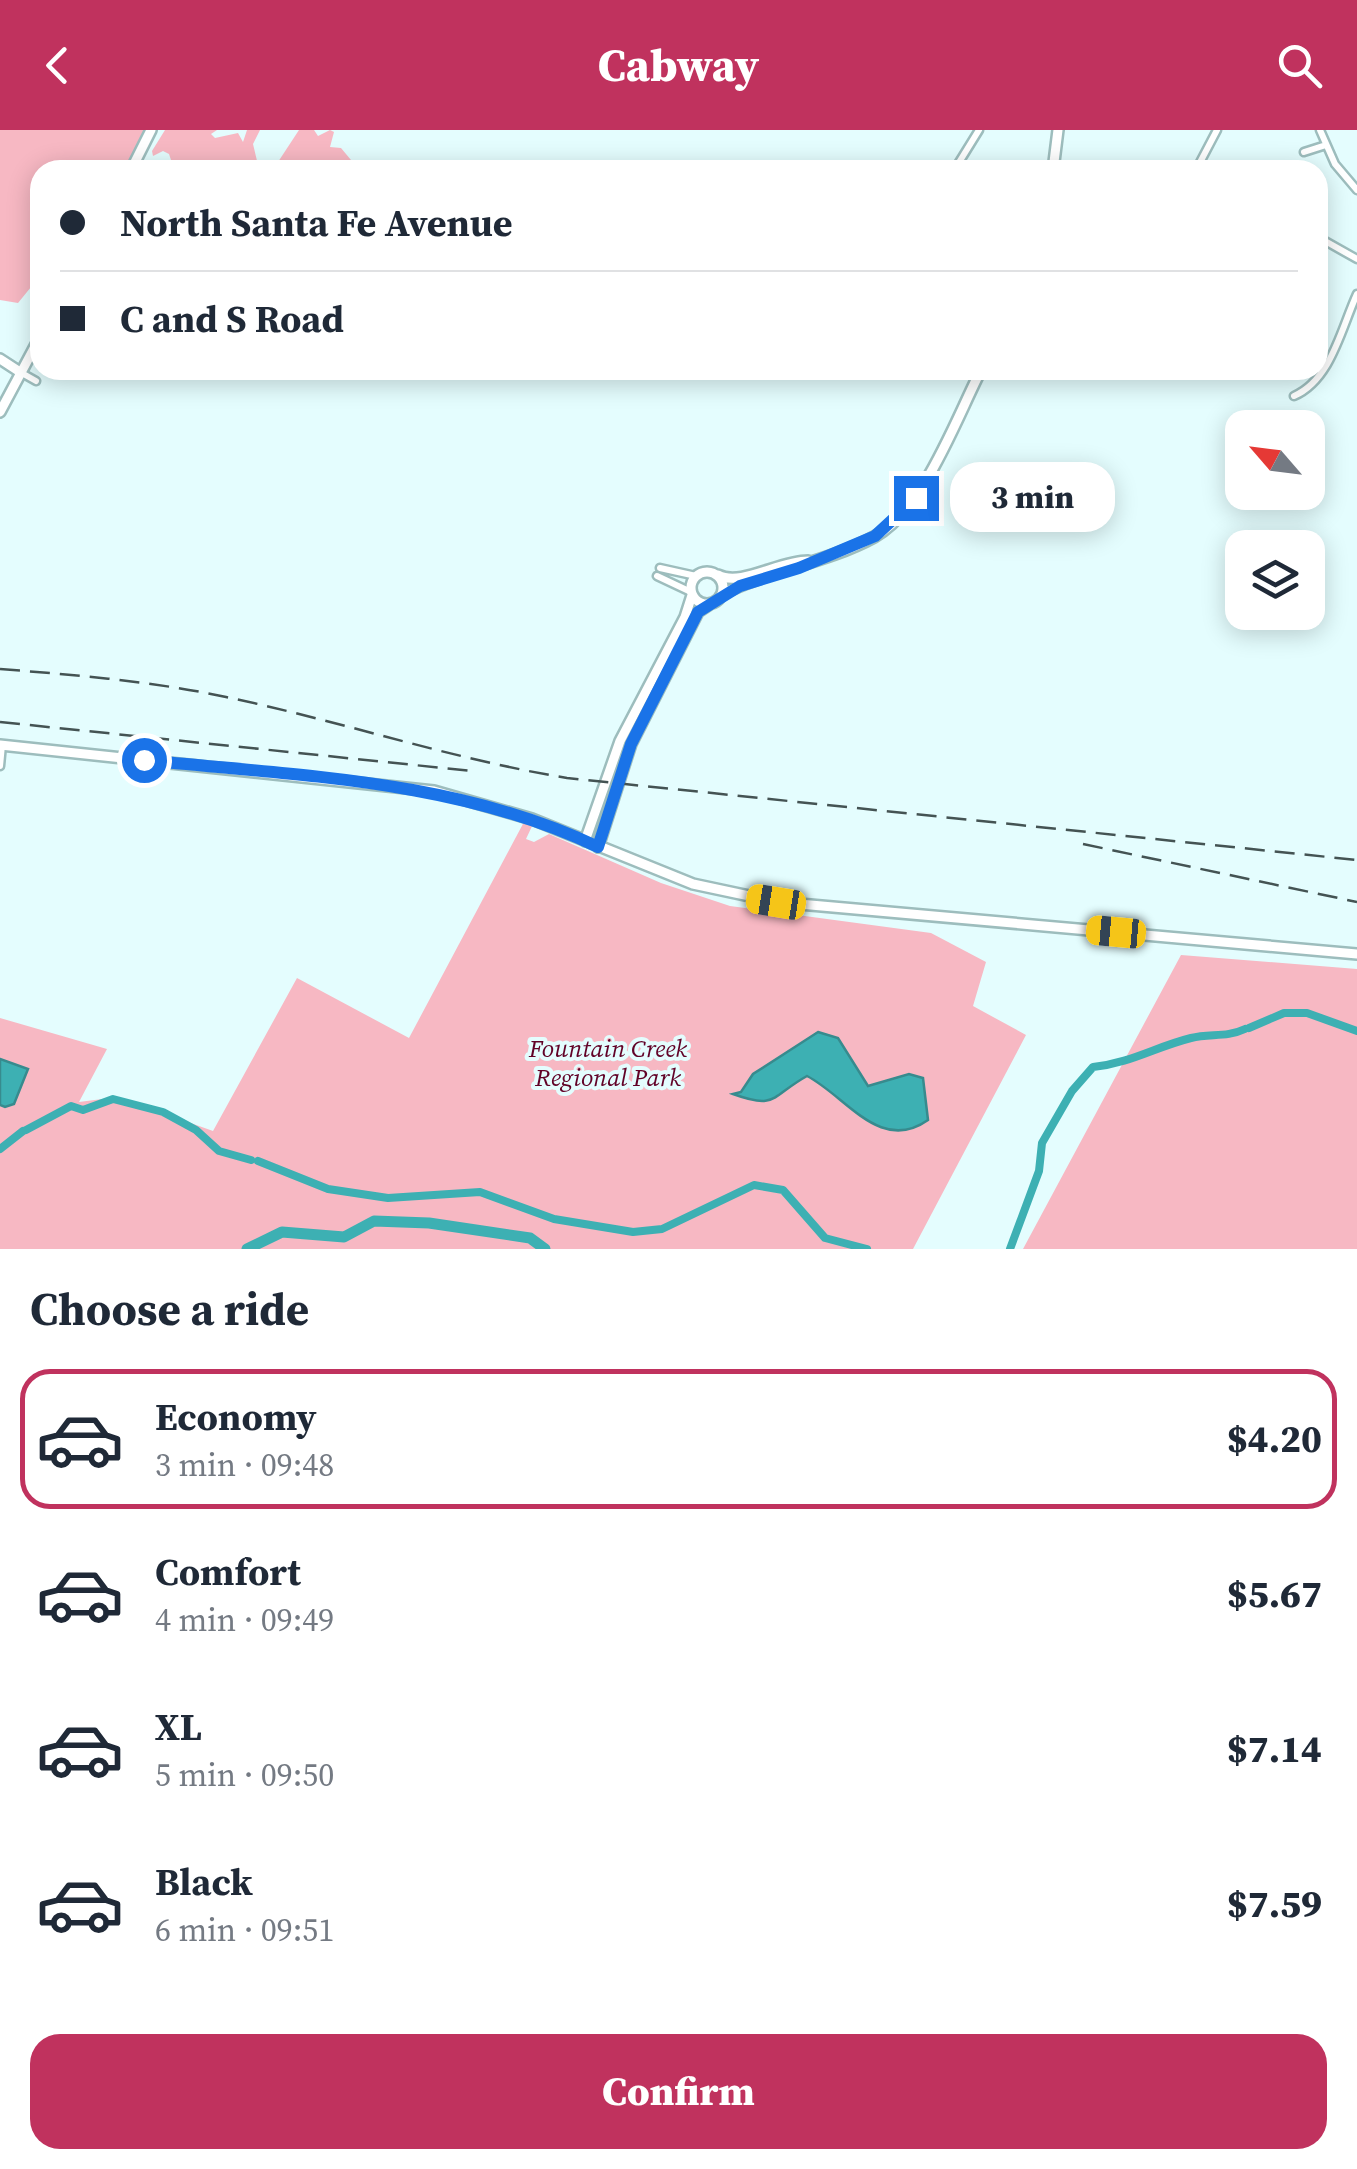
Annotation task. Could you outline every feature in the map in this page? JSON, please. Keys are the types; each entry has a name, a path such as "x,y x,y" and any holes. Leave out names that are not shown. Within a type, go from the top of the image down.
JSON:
{"main road":[{"path":"136,160 151,130"},
{"path":"1054,160 1058,130"},
{"path":"0,412 30,354"},
{"path":"0,358 20,372"},
{"path":"598,847 631,744 698,612 722,594 875,536 896,522 916,498 975,380"},
{"path":"585,841 620,741 686,617 696,576 708,571 738,580 770,566 810,561"},
{"path":"718,575 722,594"},
{"path":"692,594 710,604"},
{"path":"1,745 434,791 518,814 694,884 776,902 1357,954"}],"street":[{"path":"960,160 979,130"},
{"path":"1201,160 1217,130"},
{"path":"1320,130 1345,179 1357,190"},
{"path":"1304,152 1326,144"},
{"path":"1328,243 1357,259"},
{"path":"1328,359 1357,294"},
{"path":"20,372 30,378"},
{"path":"1294,396 1312,388 1316,380"},
{"path":"692,594 659,572 696,576"},
{"path":"0,766 1,745"}],"green space":[{"path":"0,130 146,130 130,160 30,160 30,288 18,303 0,300"},
{"path":"165,130 217,130 211,134 215,138 238,133 243,142 247,130 260,130 253,144 257,160 171,160 163,151 153,156 152,151"},
{"path":"299,130 314,130 318,136 330,130 334,132 330,147 341,148 351,160 279,160"},
{"name":"Fountain Creek Regional Park","path":"524,822 533,824 526,839 534,842 549,834 661,883 730,906 931,933 986,962 973,1006 1026,1035 913,1249 0,1249 0,1018 107,1049 79,1102 118,1097 213,1131 297,978 409,1038"},
{"path":"1181,955 1357,969 1357,1249 1023,1249"}],"water":[{"path":"818,1032 838,1038 868,1086 909,1074 923,1078 928,1120 911,1129 879,1126 807,1076 766,1101 733,1094 741,1092 753,1074"},
{"path":"0,1059 28,1069 14,1104 5,1107 0,1105"}],"waterway":[{"path":"1249,1028 1284,1013 1307,1013 1357,1031"},
{"path":"1010,1249 1039,1171 1042,1143 1072,1091 1093,1067 1191,1038 1245,1029"},
{"path":"26,1130 71,1106 83,1110 113,1099 163,1112 196,1130 219,1151 251,1160"},
{"path":"0,1149 23,1131"},
{"path":"258,1161 328,1189 388,1198 480,1192 554,1219 633,1232 662,1229 754,1185 783,1190 825,1238 867,1249"},
{"path":"247,1249 282,1232 344,1237 374,1221 429,1223 530,1238 545,1249"}],"railway":[{"path":"0,669 198,691 481,761 567,778 1357,860"},
{"path":"0,722 472,771"},
{"path":"1083,844 1357,902"}],"route":[{"path":"144,760 434,791 532,819 598,847 631,744 698,612 740,586 799,568 875,536 896,522 916,498"}]}
